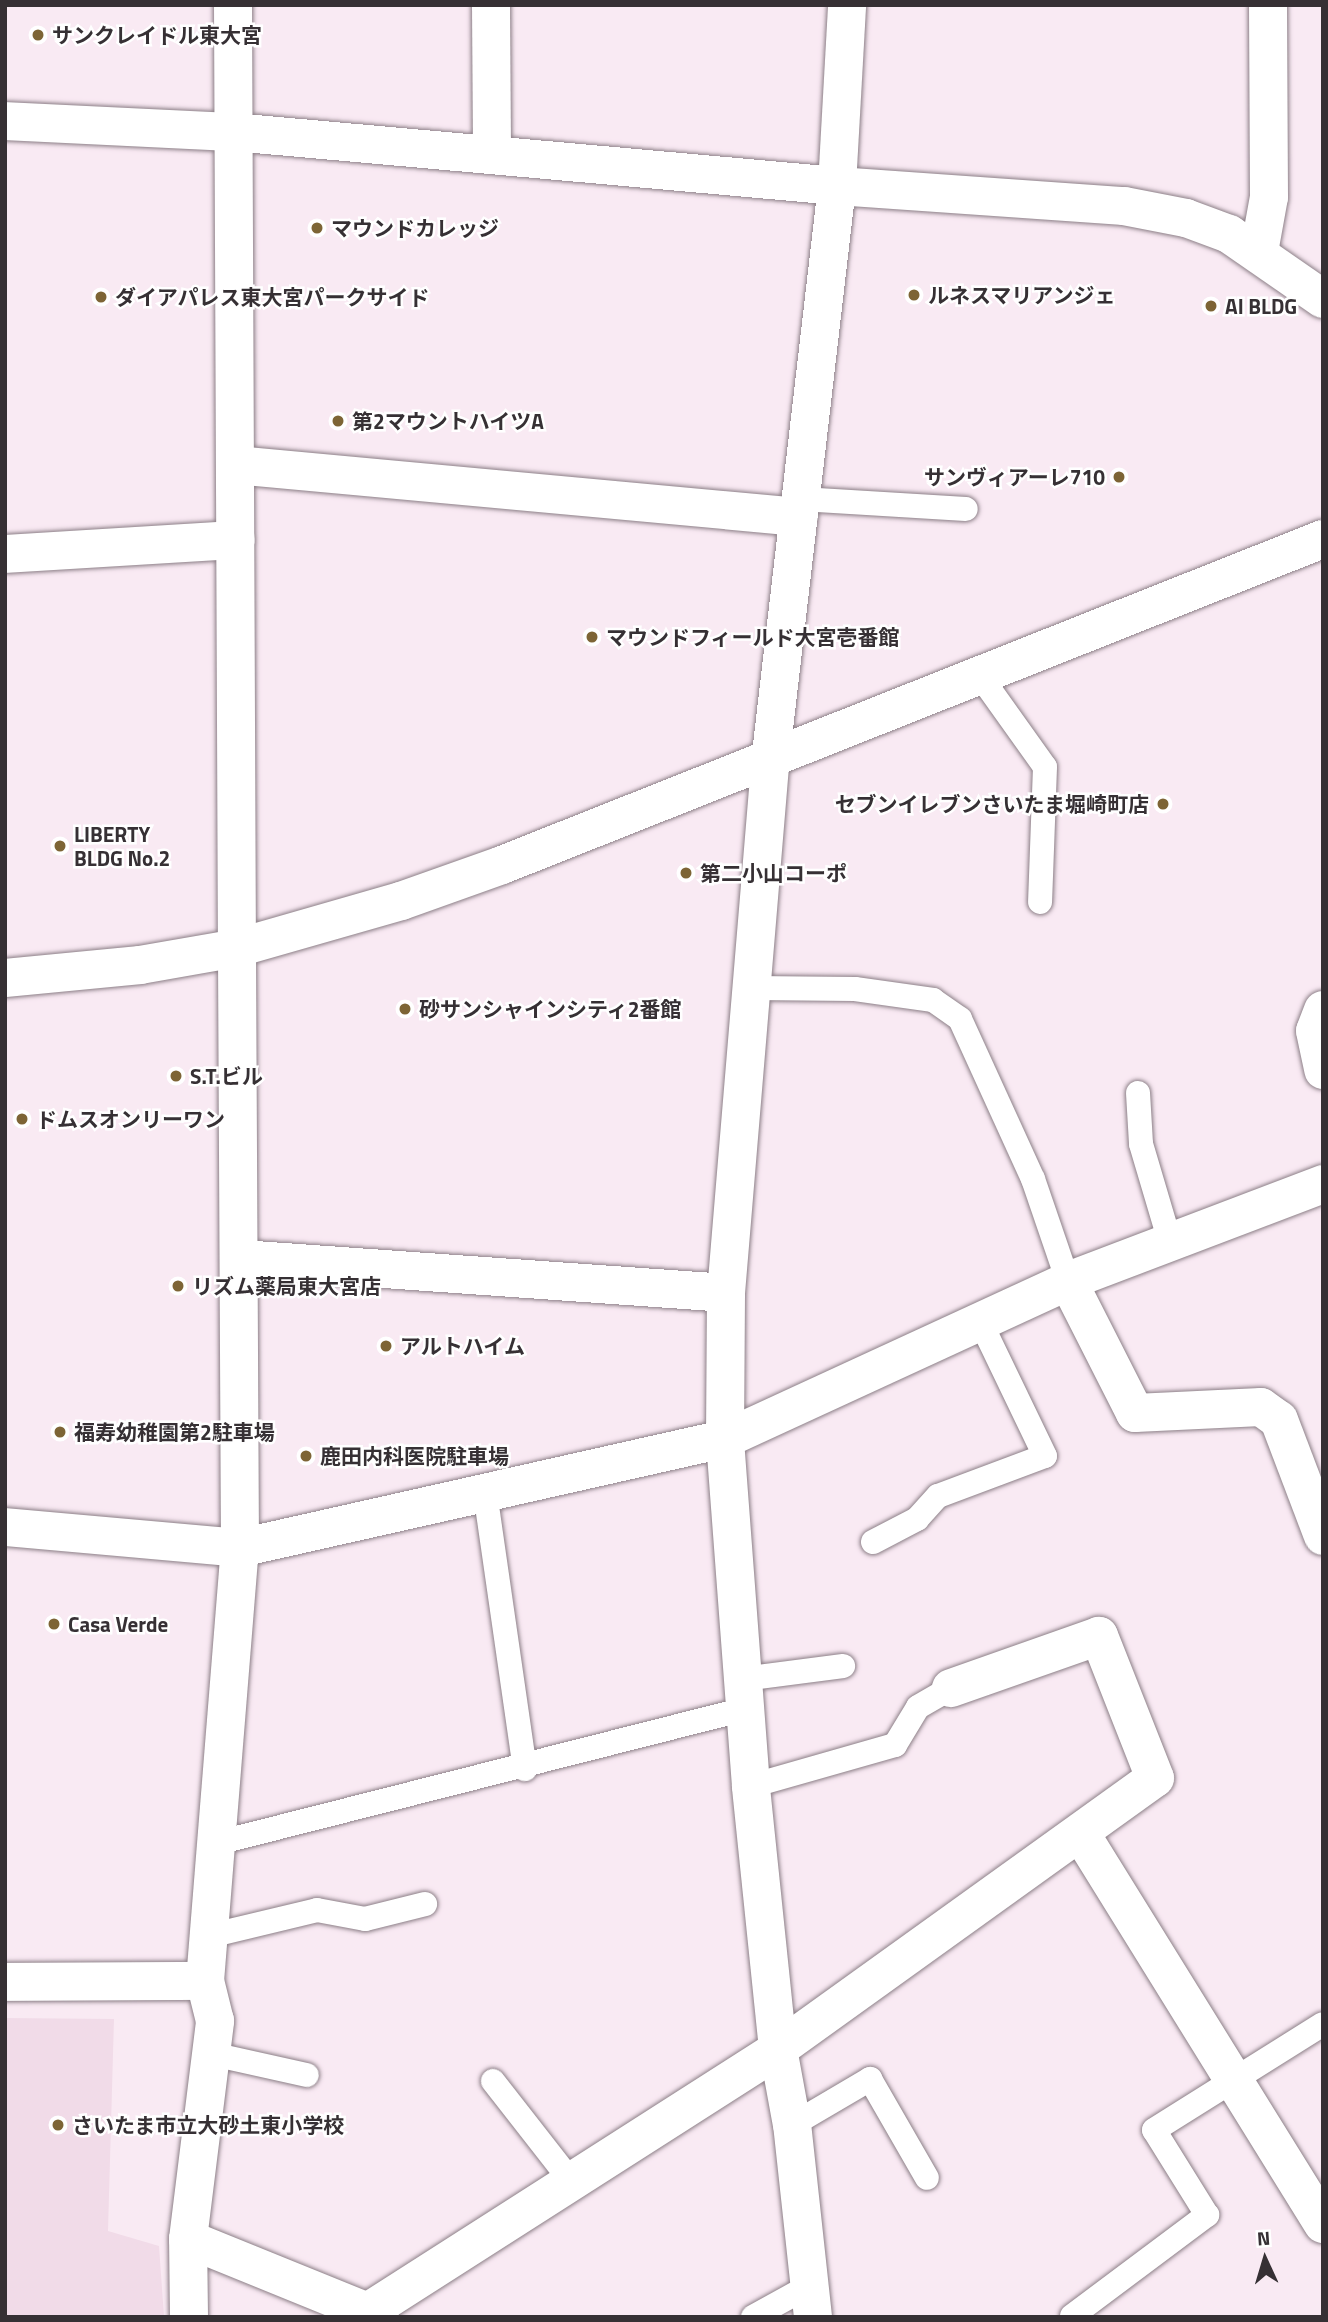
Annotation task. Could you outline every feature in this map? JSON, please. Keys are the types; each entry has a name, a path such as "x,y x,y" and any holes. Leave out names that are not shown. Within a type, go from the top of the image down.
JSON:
{"street":[{"path":"189,2317 188,2239 215,2021 205,1981 240,1548 241,1259 233,5"},
{"path":"491,5 492,154"},
{"path":"811,2302 792,2125 778,2049 751,1786 725,1439 726,1293 771,754 837,186 847,5"},
{"path":"1259,252 1269,197 1268,5"},
{"path":"5,121 233,132 837,186 1124,206 1186,218 1229,234 1259,252 1323,299"},
{"path":"235,465 800,508"},
{"path":"5,978 140,965 237,948 401,901 502,865 771,754 1323,539"},
{"path":"5,554 236,540"},
{"path":"1323,1010 1315,1031 1323,1070"},
{"path":"5,1527 240,1548 725,1439 1068,1281 1323,1184"},
{"path":"241,1259 726,1293"},
{"path":"1068,1281 1135,1413 1261,1407 1279,1420 1323,1536"},
{"path":"188,2239 375,2314 778,2049 1081,1834 1154,1778 1099,1636 951,1688"},
{"path":"1081,1834 1323,2224"},
{"path":"5,1982 205,1981"}],"lane":[{"path":"800,508 966,509"},
{"path":"978,673 1045,767 1040,902"},
{"path":"752,988 855,989 933,1000 960,1020 1032,1179 1068,1281"},
{"path":"1138,1093 1141,1144 1170,1242"},
{"path":"873,1542 917,1519 938,1496 1045,1456 980,1321"},
{"path":"485,1492 525,1769"},
{"path":"216,1843 525,1769 744,1694 842,1666"},
{"path":"751,1786 895,1745 918,1707 951,1688"},
{"path":"209,1936 317,1910 365,1919 425,1904"},
{"path":"1072,2316 1207,2215 1154,2130 1232,2077 1323,2024"},
{"path":"212,2054 307,2075"},
{"path":"792,2125 870,2079 927,2178"},
{"path":"494,2081 572,2182"},
{"path":"753,2317 811,2302"}],"shaded area":[{"name":"さいたま市立大砂土東小学校","path":"5,2018 114,2019 108,2231 159,2246 164,2317 5,2317"}],"place":[{"name":"サンクレイドル東大宮","path":"38,35"},
{"name":"マウンドカレッジ","path":"317,228"},
{"name":"ルネスマリアンジェ","path":"914,295"},
{"name":"ダイアパレス東大宮パークサイド","path":"101,297"},
{"name":"AI BLDG","path":"1211,306"},
{"name":"第2マウントハイツA","path":"338,421"},
{"name":"サンヴィアーレ710","path":"1119,477"},
{"name":"マウンドフィールド大宮壱番館","path":"592,637"},
{"name":"セブンイレブンさいたま堀崎町店","path":"1163,804"},
{"name":"LIBERTY BLDG No.2","path":"60,846"},
{"name":"第二小山コーポ","path":"686,873"},
{"name":"砂サンシャインシティ2番館","path":"405,1009"},
{"name":"S.T.ビル","path":"176,1076"},
{"name":"ドムスオンリーワン","path":"22,1119"},
{"name":"リズム薬局東大宮店","path":"178,1286"},
{"name":"アルトハイム","path":"386,1346"},
{"name":"福寿幼稚園第2駐車場","path":"60,1432"},
{"name":"鹿田内科医院駐車場","path":"306,1456"},
{"name":"Casa Verde","path":"54,1624"},
{"name":"さいたま市立大砂土東小学校","path":"58,2125"}]}
